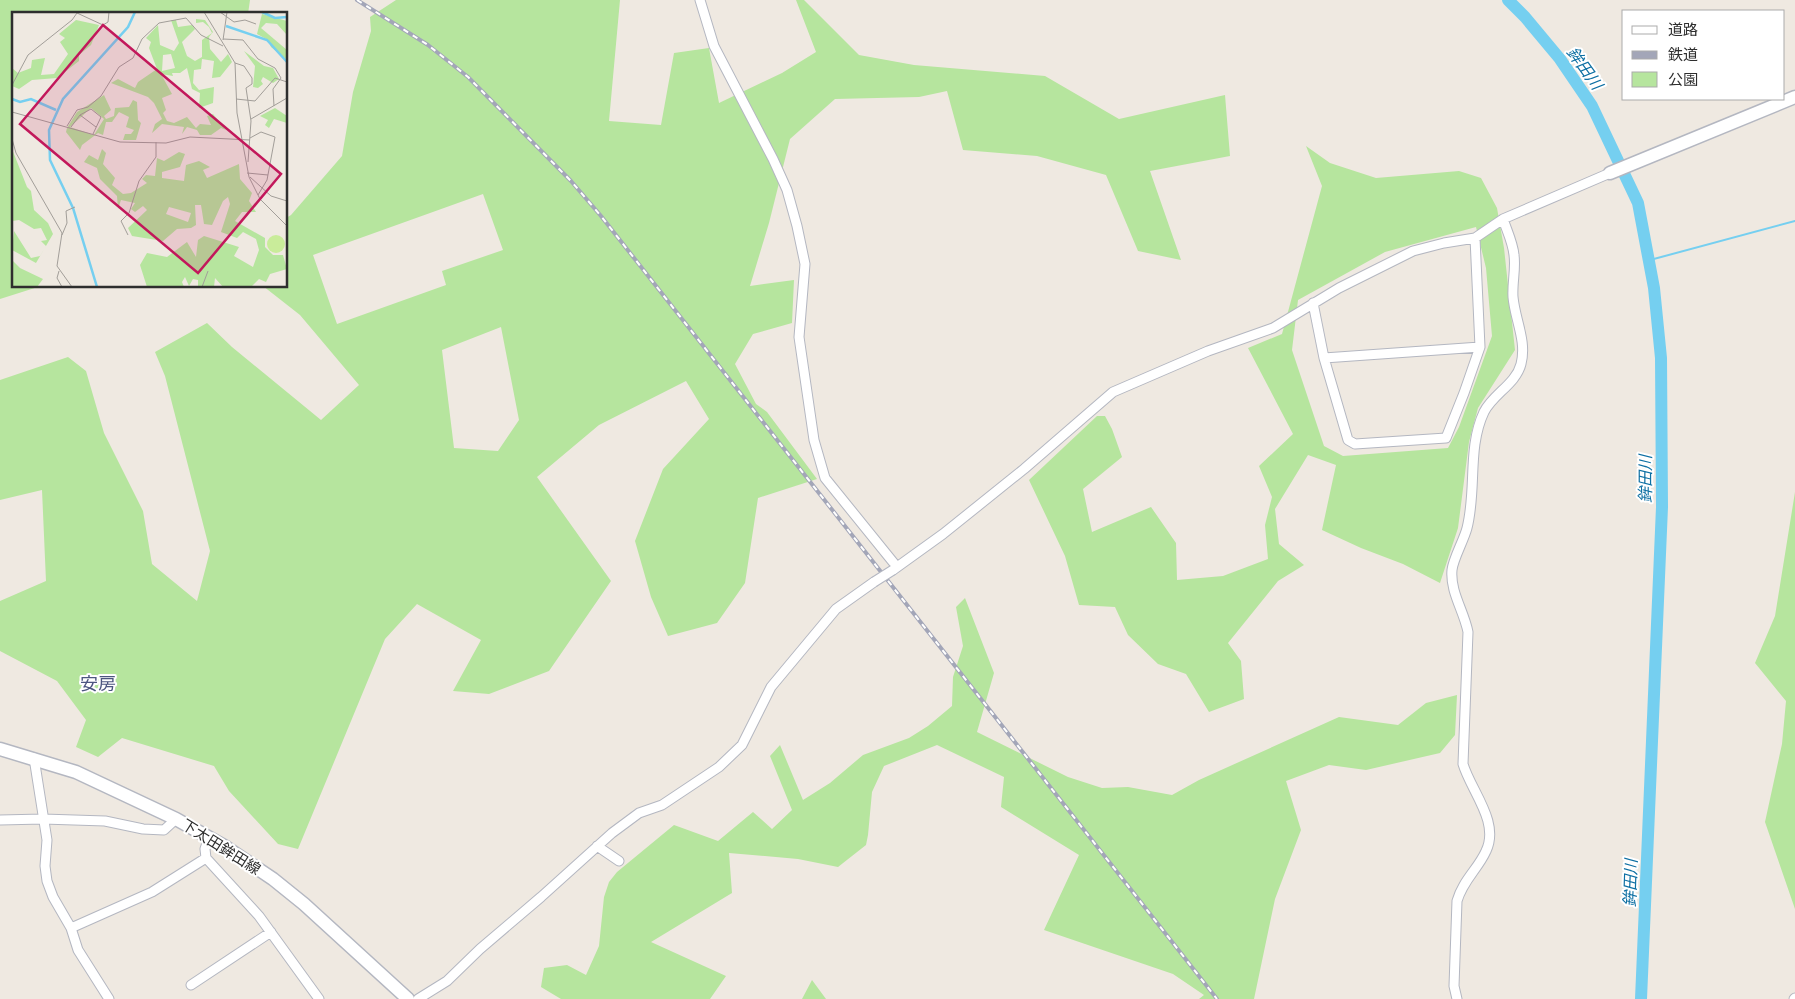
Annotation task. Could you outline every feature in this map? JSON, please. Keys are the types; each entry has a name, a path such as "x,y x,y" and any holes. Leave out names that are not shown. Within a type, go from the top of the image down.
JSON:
{"main road":[{"path":"1610,173 1795,97"},
{"name":"下太田鉾田線","path":"0,749 76,772 176,819 209,837 273,880 304,904 408,999"}],"street":[{"path":"700,0 714,46 773,159 787,190 797,226 805,264 799,337 814,440 825,478 895,568"},
{"path":"418,999 447,981 480,949 612,832 639,813 662,805 719,767 742,746 771,687 836,609 943,534 1002,487 1113,392 1208,351 1273,328 1313,303 1413,251 1475,238 1503,219 1610,173"},
{"path":"1457,999 1454,986 1457,901 1461,888 1486,852 1490,827 1463,764 1468,632 1466,621 1452,589 1452,569 1468,528 1472,504 1475,435 1485,410 1517,375 1523,351 1513,298 1514,255 1503,219"},
{"path":"1313,303 1324,358 1348,440 1355,444 1446,438 1480,347 1475,238"},
{"path":"1324,358 1480,347"},
{"path":"34,758 47,840 47,881 53,897 72,928 78,950 109,999"},
{"path":"0,820 105,821 143,829 164,830 176,819"},
{"path":"209,837 205,849 206,858 259,916 319,999"},
{"path":"596,846 620,861"},
{"path":"72,928 152,892 206,858"},
{"path":"191,985 271,932"}],"green space":[{"path":"0,0 250,0 248,12 12,12 12,288 35,288 0,299"},
{"path":"396,0 620,0 609,121 661,125 674,53 709,48 719,103 782,73 816,52 796,0 804,0 859,55 914,65 1045,76 1119,119 1225,95 1230,156 1150,171 1181,260 1138,251 1106,175 1037,156 963,150 947,91 919,97 835,99 790,139 769,223 750,286 794,280 792,323 753,334 735,364 756,404 767,412 817,479 758,498 745,583 717,623 668,636 651,597 635,541 663,469 709,419 686,381 599,425 537,477 611,581 549,671 489,694 453,691 481,640 417,604 385,639 298,849 278,844 229,791 214,766 122,738 98,757 76,747 86,720 57,681 0,651 0,601 46,581 42,490 0,500 0,380 68,357 86,371 104,433 143,511 152,564 197,601 210,551 165,376 155,352 207,323 232,347 321,420 359,385 300,315 266,288 288,288 288,217 342,156 353,92 371,31 370,17","holes":["483,194 503,250 442,271 446,285 337,324 313,255","501,327 519,420 498,451 454,448 442,350"]},
{"path":"1306,146 1330,163 1376,178 1459,171 1481,178 1497,208 1504,248 1515,350 1478,408 1469,442 1458,528 1440,583 1403,564 1361,548 1322,530 1336,465 1308,455 1275,509 1279,544 1304,565 1278,581 1228,643 1241,661 1244,699 1209,712 1186,674 1158,664 1128,635 1115,607 1079,605 1065,556 1029,480 1097,416 1105,416 1122,457 1083,489 1092,532 1151,507 1176,543 1177,580 1223,576 1268,559 1265,525 1272,497 1259,466 1293,434 1248,348 1282,334 1322,186","holes":["1476,227 1486,268 1492,336 1459,427 1448,448 1343,456 1324,446 1292,350 1298,300 1385,252"]},
{"path":"1795,492 1795,909 1765,822 1782,744 1786,701 1755,663 1775,616"},
{"path":"965,598 994,673 977,732 1068,777 1102,788 1128,787 1172,795 1199,780 1339,717 1398,725 1426,703 1457,695 1455,735 1440,753 1366,770 1329,765 1286,781 1301,830 1275,899 1254,999 1199,999 1204,995 1173,974 1044,930 1079,855 1001,807 1004,777 937,745 884,766 872,792 866,845 838,867 798,859 729,853 732,893 651,942 726,976 710,999 561,999 541,987 544,968 567,965 586,975 599,946 604,897 609,882 617,872 674,825 718,841 753,812 772,829 792,810 770,756 780,745 803,800 830,783 863,755 909,738 928,726 952,706 953,677 963,646 956,607"},
{"path":"812,980 826,999 802,999"}],"waterway":[{"name":"鉾田川","path":"1508,0 1525,17 1560,59 1592,106 1638,203 1654,288 1661,358 1662,507 1641,999"},
{"path":"1650,260 1795,221"}],"railway":[{"path":"357,0 428,45 468,77 571,181 601,216 1217,999"}],"district":[{"name":"安房","path":"98,684"}]}
